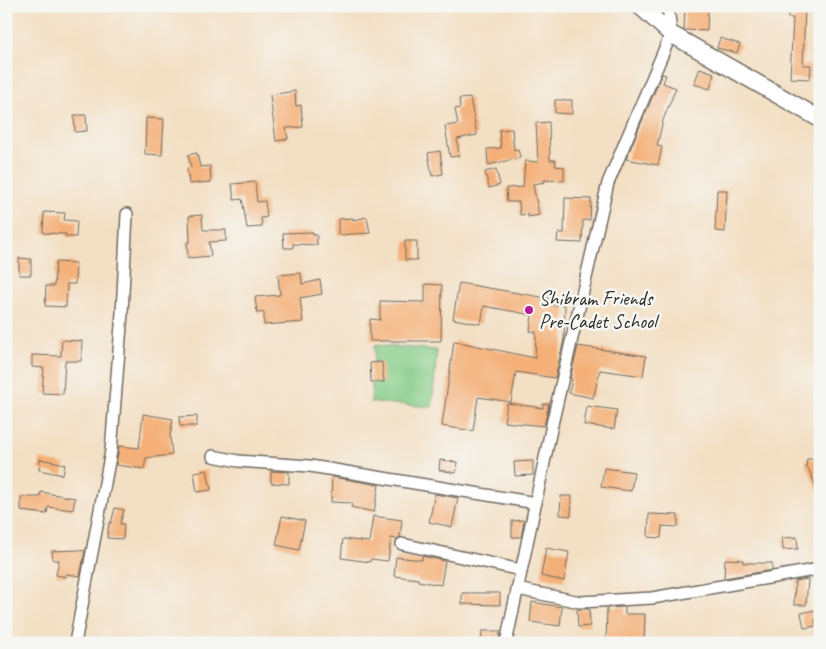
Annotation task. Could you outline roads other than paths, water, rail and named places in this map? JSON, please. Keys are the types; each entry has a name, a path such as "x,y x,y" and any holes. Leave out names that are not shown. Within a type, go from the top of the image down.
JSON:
{"street":[{"path":"640,6 672,34 820,119"},
{"path":"506,643 608,183 672,34 668,6"},
{"path":"75,643 111,451 122,313 127,214"},
{"path":"213,456 238,461 310,466 536,503"},
{"path":"402,544 521,570"},
{"path":"517,589 580,602 652,598 820,569"}],"place":[{"name":"Shibram Friends Pre-Cadet School","path":"529,310"}]}
